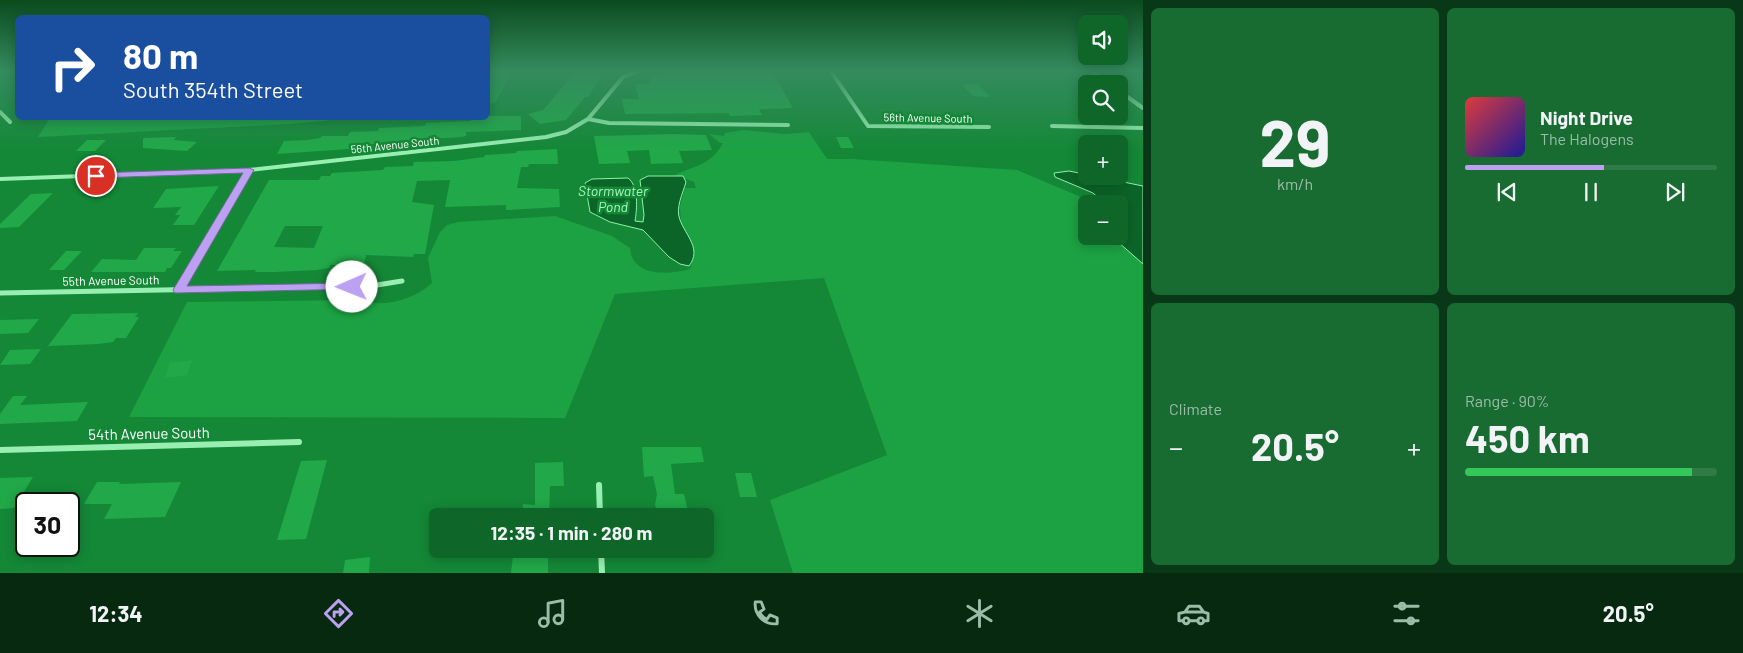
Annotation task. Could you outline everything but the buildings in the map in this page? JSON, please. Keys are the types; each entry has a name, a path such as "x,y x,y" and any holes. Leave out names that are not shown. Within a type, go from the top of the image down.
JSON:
{"street":[{"name":"56th Avenue South","path":"0,179 249,170 546,137 566,132 588,119 607,97"},
{"name":"56th Avenue South","path":"848,97 868,126 989,127"},
{"path":"1128,97 1143,108"},
{"path":"0,112 10,122"},
{"path":"588,119 642,124 788,125"},
{"path":"1052,126 1143,128"},
{"path":"179,290 249,170"},
{"name":"55th Avenue South","path":"0,293 371,286 402,280"},
{"name":"54th Avenue South","path":"0,450 299,442"},
{"path":"599,485 600,508"},
{"path":"601,558 602,573"}],"shaded area":[{"path":"490,97 499,97 496,102 490,103"},
{"path":"49,120 332,120 291,124 38,137"},
{"path":"743,130 785,134 809,132 827,159 1017,170 1078,196 1078,245 1128,245 1128,195 1098,195 1055,177 1054,173 1069,171 1078,173 1078,185 1128,185 1128,183 1143,186 1143,573 793,573 770,500 887,455 824,278 615,294 565,418 129,417 187,302 357,300 386,303 396,301 415,294 432,283 428,258 440,232 447,225 458,222 555,216 612,236 630,248 632,257 644,269 662,273 690,269 695,253 681,222 680,207 685,188 696,188 694,182 675,175 708,161 718,151 723,143 720,143 709,134 724,136 725,133"}],"water":[{"path":"1069,171 1078,173 1078,185 1128,185 1128,183 1143,186 1143,264 1122,245 1128,245 1128,195 1095,195 1055,177 1054,173"},
{"name":"Stormwater Pond","path":"648,176 683,176 686,182 678,211 680,220 693,248 693,260 689,266 680,264 669,257 643,230 610,222 590,212 585,183 592,179 628,178 636,192 635,221 643,222 640,180"}],"route":[{"path":"96,176 249,170 179,290 352,287"}]}
